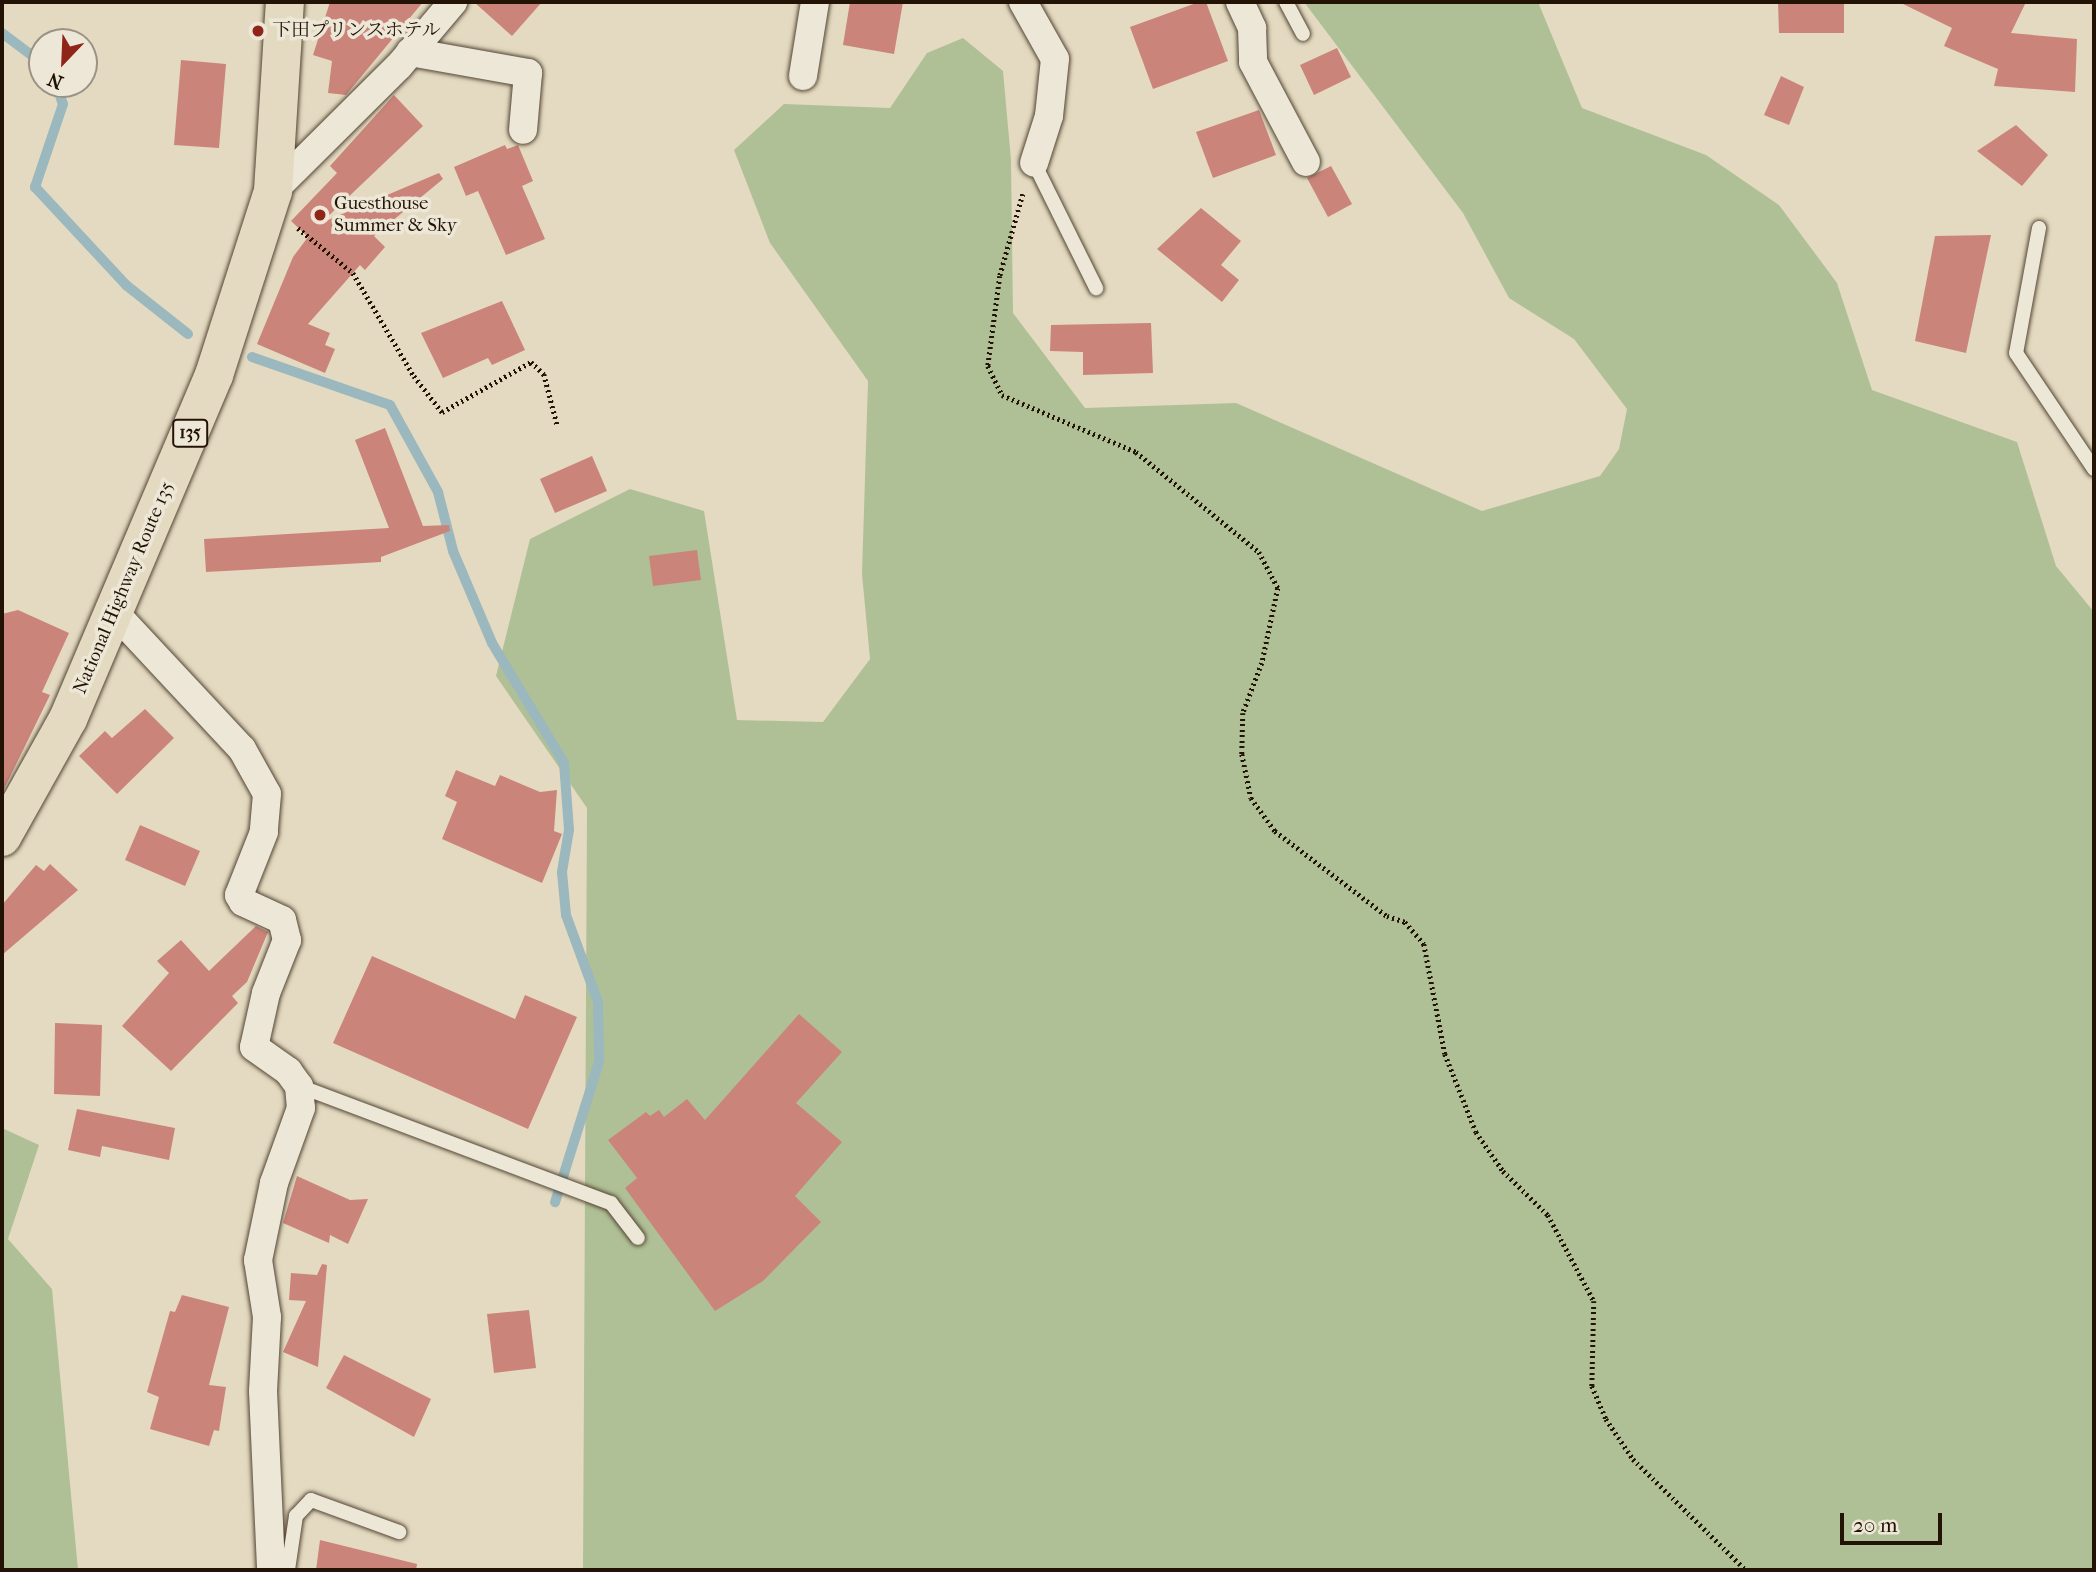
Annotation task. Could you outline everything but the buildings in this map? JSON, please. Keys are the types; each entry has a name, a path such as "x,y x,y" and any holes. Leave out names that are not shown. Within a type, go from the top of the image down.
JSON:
{"highway":[{"name":"National Highway Route 135","path":"2,837 68,719 214,375 270,202 285,2"}],"street":[{"path":"270,202 453,2"},
{"path":"803,76 815,2"},
{"path":"1023,2 1055,59 1049,116 1034,163"},
{"path":"1240,2 1252,28 1253,62 1306,162"},
{"path":"410,52 528,73 523,130"},
{"path":"115,613 257,767 268,811 239,895 282,920 287,940 266,993 254,1047 288,1071 299,1086 301,1108 274,1183 258,1260 267,1317 264,1404 271,1570"}],"lane":[{"path":"1286,2 1303,34"},
{"path":"1034,163 1096,288"},
{"path":"2039,228 2016,353 2094,470"},
{"path":"299,1086 611,1203 638,1238"},
{"path":"288,1570 296,1516 311,1500 399,1532"}],"path":[{"path":"1034,163 1000,276 988,366 1002,395 1136,452 1259,552 1278,588 1262,663 1243,713 1242,754 1251,798 1275,831 1387,916 1405,922 1424,944 1445,1054 1476,1132 1503,1171 1548,1215 1581,1270 1594,1301 1592,1386 1606,1419 1633,1459 1746,1570"},
{"path":"270,202 353,273 414,376 442,412 531,362 544,374 557,424"}],"green space":[{"path":"1304,2 1538,2 1582,108 1706,155 1779,205 1837,283 1872,390 2017,442 2056,566 2094,612 2094,1570 583,1570 587,808 496,676 530,539 630,489 704,511 737,720 823,722 870,659 862,574 868,381 770,243 734,150 784,104 890,108 927,53 963,38 1003,71 1011,160 1013,313 1085,408 1236,403 1482,511 1600,476 1619,449 1627,409 1574,339 1509,298 1463,213"},
{"path":"2,1128 39,1145 8,1239 52,1289 78,1570 2,1570"}],"waterway":[{"path":"2,33 28,52"},
{"path":"61,98 63,104 35,187 126,285 188,334"},
{"path":"252,357 390,405 438,492 453,551 492,643 564,763 569,830 562,872 566,915 598,1002 599,1062 555,1202"}],"place":[{"name":"下田プリンスホテル","path":"258,31"},
{"name":"Guesthouse Summer & Sky","path":"320,215"}]}
